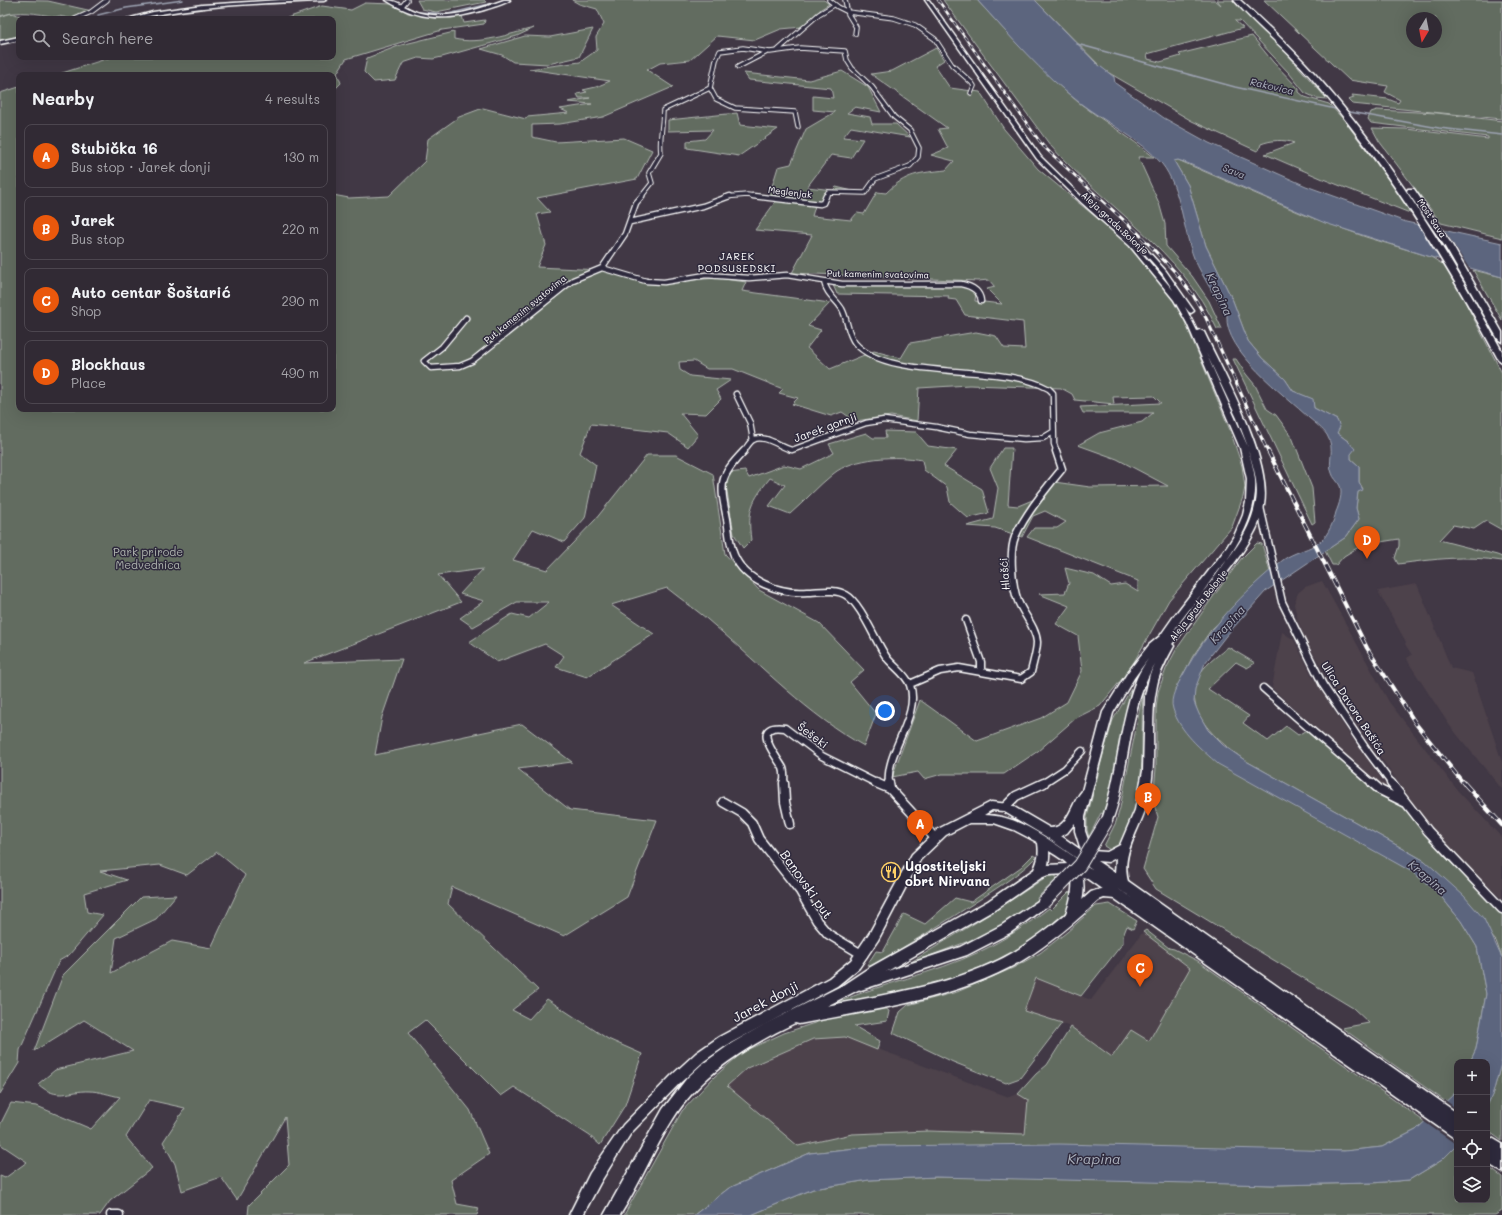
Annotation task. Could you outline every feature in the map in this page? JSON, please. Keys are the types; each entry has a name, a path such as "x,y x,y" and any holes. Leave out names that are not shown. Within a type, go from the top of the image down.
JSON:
{"highway":[{"name":"Most Sava","path":"1237,0 1280,41 1330,97 1370,147 1416,212 1466,292 1502,359"},
{"name":"Most Sava","path":"1244,0 1295,49 1339,97 1426,211 1502,339"}],"main road":[{"path":"145,16 188,8 282,0 324,0"},
{"path":"388,0 420,15 442,16 470,13 508,0"},
{"name":"Aleja grada Bolonje","path":"927,0 1039,158 1084,202 1132,245 1177,299 1190,323 1244,448 1251,479 1247,515 1230,548 1168,638"},
{"name":"Aleja grada Bolonje","path":"855,987 963,951 1006,929 1044,902 1080,865 1106,822 1113,804 1138,687 1156,654 1238,551 1255,520 1260,505 1261,481 1252,448 1184,298 1164,272 1139,244 1045,158 932,0"},
{"path":"0,43 16,39"},
{"path":"1069,920 1076,906 1082,863 1080,817 1108,712 1131,675 1152,647 1168,638"},
{"path":"1118,890 1119,870 1124,848 1137,821 1146,785 1148,766 1149,708 1155,674 1168,638"},
{"path":"1049,838 1062,832 1072,817 1078,801 1088,791"},
{"name":"Jarek donji","path":"576,1215 595,1178 627,1129 676,1079 700,1057 723,1041 833,982 847,972 863,955 916,857 935,838 950,828 991,806 1005,806"},
{"path":"1005,806 1118,890"},
{"path":"1005,806 1006,815 1012,824"},
{"name":"Jarek donji","path":"968,819 994,818 1049,838"},
{"path":"1049,838 1118,890 1334,1040 1454,1119"},
{"path":"611,1215 623,1198 661,1125 692,1083 730,1051 782,1023 855,987 872,973 992,905 1037,874 1041,869 1045,858 1049,838"},
{"path":"1037,874 1108,857 1124,848"},
{"path":"782,1023 919,994 953,985 991,970 1018,956 1054,932 1095,896 1104,892 1118,890"},
{"path":"1334,1040 1454,1131"},
{"path":"1490,1144 1502,1153"},
{"path":"1490,1156 1502,1165"}],"street":[{"path":"82,16 91,12 107,0"},
{"path":"402,6 407,2 407,0"},
{"path":"829,0 834,5 848,11 866,16 897,19 914,25 937,42 953,66 972,80 974,86 971,93"},
{"path":"844,0 848,15 857,30 855,34"},
{"path":"738,66 767,52 775,51 790,42 826,8 834,5"},
{"path":"602,268 619,245 630,222 636,203 652,183 649,173 661,153 659,141 663,126 663,110 710,88 716,74 715,59 720,51 751,48 767,52"},
{"name":"Meglenjak","path":"630,222 703,206 726,196 747,195 820,204 823,203 828,192 864,193 868,191 875,179 905,169 915,162 918,157 919,148 910,130 894,117 872,87 852,68 847,60 845,51 800,48 775,51"},
{"path":"710,88 716,99 735,108 795,112 798,127"},
{"name":"Put kamenim svatovima","path":"466,318 442,347 430,354 424,360 426,364 434,369 460,366 472,361 502,339 573,280 602,268 646,281 664,282 706,275 749,278 787,275 824,282 961,284 976,290 979,293 981,301"},
{"path":"824,282 827,294 841,308 851,336 862,349 892,362 916,367 1000,375 1044,386 1053,393 1053,432"},
{"path":"736,394 750,423 753,440 728,468 723,479 722,492 735,556 757,581 772,589 787,593 833,592 846,594 855,604 887,658 910,684 912,697 906,721 893,756 888,777 890,788 935,838"},
{"name":"Jarek gornji","path":"753,440 759,438 766,439 786,450 792,450 866,423 884,420 936,427 970,434 1024,438 1043,438 1053,432"},
{"name":"Hlašći","path":"910,684 940,671 952,668 981,671 1021,679 1030,672 1035,658 1037,643 1034,632 1018,601 1014,588 1013,549 1015,538 1043,493 1062,469 1054,444 1053,432"},
{"name":"Ulica Davora Bašića","path":"1260,505 1267,545 1282,602 1323,685 1368,752 1428,831 1502,909"},
{"path":"966,620 981,662 981,671"},
{"name":"Ulica Davora Bašića","path":"1263,688 1380,790 1406,803"},
{"name":"Šešeki","path":"790,824 785,802 784,770 766,743 766,737 769,731 778,726 785,728 796,735 822,756 864,778 890,788"},
{"name":"Jarek donji","path":"1005,806 1010,800 1044,783 1069,766 1082,751"},
{"name":"Banovski put","path":"722,802 742,813 752,823 759,840 800,891 817,921 828,934 842,944 863,955"},
{"path":"111,1215 119,1215"}],"shaded area":[{"path":"1322,581 1389,702 1458,791 1502,838 1502,899 1451,850 1424,818 1350,715 1306,641 1298,621 1294,604 1298,593 1305,587"},
{"path":"1417,584 1451,668 1472,673 1502,762 1502,789 1450,726 1409,663 1407,658 1412,655 1378,591"},
{"path":"1282,632 1294,640 1313,678 1341,722 1386,786 1382,787 1272,688"},
{"path":"1143,932 1190,968 1149,1042 1112,1057 1071,1027 1024,1011 1036,978 1091,1000"},
{"path":"845,1037 1009,1097 1018,1094 1028,1100 1025,1134 929,1131 852,1134 798,1146 727,1086 747,1068 813,1039"}],"green space":[{"path":"0,0 48,1 92,11 80,16 50,16 41,14 14,13 0,16"},
{"path":"417,0 484,0 486,2 436,12 422,9"},
{"name":"Park prirode Medvednica","path":"572,0 824,0 829,4 821,9 802,27 781,29 755,40 717,36 690,60 660,63 647,70 673,87 603,117 560,124 532,125 532,137 556,142 624,138 652,150 637,179 537,198 550,212 537,214 546,245 537,267 601,270 645,283 718,278 746,282 742,291 830,303 808,326 821,330 807,348 830,369 874,351 901,358 910,343 976,332 996,336 1004,348 1025,349 1023,322 965,315 956,300 948,299 949,296 837,294 833,285 966,286 976,293 975,301 1002,304 987,289 995,287 989,280 978,281 792,273 812,235 755,230 776,201 815,206 812,216 851,220 857,213 864,214 877,192 886,193 900,181 914,175 946,170 954,161 931,155 948,148 938,129 947,128 871,74 892,71 936,48 944,60 935,66 950,88 980,92 1004,129 1038,169 1121,238 1135,252 1174,301 1183,317 1230,430 1242,466 1245,487 1232,527 1169,600 1130,669 1100,706 1076,718 1038,751 1004,774 942,774 924,779 918,772 892,777 920,700 977,741 1041,718 1067,702 1082,671 1078,636 1056,624 1069,606 1039,594 1065,593 1069,583 1065,568 1094,575 1111,586 1125,584 1138,592 1138,581 1027,537 1034,528 1057,528 1066,522 1045,511 1033,516 1022,537 995,528 967,526 993,519 998,488 990,468 1003,448 1012,448 1008,505 1018,506 1042,496 1044,500 1047,481 1090,487 1168,486 1117,459 1078,445 1099,433 1142,422 1153,413 1083,413 1080,407 1161,403 1154,396 1113,397 1114,404 1075,400 1072,394 1061,388 969,385 919,388 917,421 891,416 855,421 842,412 831,416 792,404 798,398 779,393 783,389 733,369 707,369 694,361 679,362 680,370 690,376 731,380 716,390 721,399 706,414 680,413 698,435 688,447 668,433 591,424 580,453 596,465 585,518 564,542 533,529 513,560 547,570 595,520 647,455 676,455 713,474 725,554 759,590 819,623 864,670 850,682 876,714 864,746 843,734 786,690 709,621 667,588 611,605 654,634 587,677 556,667 564,656 545,644 497,662 469,642 512,614 529,618 549,602 517,602 473,627 460,618 484,601 460,594 483,569 438,575 461,602 304,663 402,659 382,717 375,755 522,724 572,762 518,769 570,810 657,820 627,897 564,936 452,887 448,904 538,990 512,1010 529,1019 547,999 608,1039 642,1054 625,1105 600,1145 590,1136 514,1087 501,1096 425,1020 408,1033 470,1110 489,1154 451,1180 457,1204 479,1208 477,1215 248,1215 249,1205 289,1165 285,1117 237,1200 221,1177 182,1191 175,1164 163,1142 185,1108 149,1100 126,1137 152,1168 110,1201 100,1215 0,1215 0,1176 5,1178 27,1162 0,1144 0,1125 11,1103 37,1106 91,1129 120,1097 93,1091 58,1094 52,1093 38,1084 55,1070 133,1051 84,1020 34,1051 63,975 141,897 176,895 156,919 116,938 111,973 172,941 211,948 245,875 217,852 187,875 160,865 100,871 127,880 84,893 87,912 103,915 69,955 59,961 20,1050 19,1063 0,1094 0,93 16,88 16,412 336,412 336,196 349,198 389,196 425,161 428,139 459,117 483,108 526,119 527,117 569,113 560,109 592,104 568,102 590,98 579,98 577,94 587,92 583,90 596,87 610,81 529,69 580,62 597,50 596,37 604,24 597,9 579,4"},
{"path":"943,0 977,0 1026,53 1064,90 1078,102 1154,157 1138,157 1159,203 1165,224 1166,246 1192,276 1209,301 1222,329 1217,329 1202,301 1184,275 1163,252 1072,168 1050,145"},
{"path":"1035,0 1215,0 1221,5 1217,0 1233,0 1288,55 1327,99 1316,98 1305,93 1289,73 1240,21 1235,21 1243,28 1147,54 1148,59 1160,62 1181,56 1179,54 1252,36 1273,62 1299,89 1299,92 1305,97 1329,104 1344,120 1415,215 1323,179 1265,154 1294,143 1278,140 1261,144 1259,150 1257,151 1192,121 1104,70"},
{"path":"1264,0 1502,0 1502,119 1352,104 1348,100 1354,98 1352,95 1388,99 1398,103 1400,100 1385,92 1388,86 1349,80"},
{"path":"365,3 393,4 408,13 425,16 462,16 464,23 485,20 484,24 442,30 346,59 337,73 341,83 336,88 336,72 65,72 103,60 336,60 336,16 293,16 322,6 351,10"},
{"path":"11,13 20,16 16,16 16,38 0,42 0,17"},
{"path":"534,28 517,36 442,57 433,59 418,58 403,63 395,80 374,82 364,72 367,58 401,45 454,32 454,39 474,41 494,38"},
{"path":"593,29 579,57 548,64 513,62 502,55 481,49 525,36 550,37"},
{"path":"842,71 868,87 881,112 855,107 847,113 870,117 872,124 896,124 910,137 851,127 843,137 863,139 851,158 831,155 807,187 833,190 836,187 853,191 825,192 822,202 820,203 769,196 778,167 791,164 806,129 835,112 813,110 813,96 833,98 831,88 749,80 744,73 809,80"},
{"path":"1377,110 1437,113 1502,121 1502,238 1441,223 1379,141 1372,128 1406,129 1488,139 1488,137 1371,123 1368,119 1371,112"},
{"path":"737,113 740,125 778,129 739,156 687,148 687,141 705,139 713,130 668,131 668,120"},
{"path":"1178,160 1305,215 1366,237 1431,257 1447,267 1502,373 1502,530 1486,521 1474,529 1453,525 1439,540 1497,555 1502,557 1502,561 1462,558 1438,559 1398,564 1395,558 1399,546 1399,539 1362,545 1344,556 1336,565 1332,565 1325,551 1346,537 1359,519 1356,508 1358,491 1363,489 1359,482 1359,466 1351,459 1349,442 1337,433 1337,420 1314,408 1312,399 1293,391 1285,379 1262,358 1248,341 1233,301 1206,246 1188,185 1174,161"},
{"path":"1473,270 1502,277 1502,320"},
{"path":"1233,359 1236,359 1255,385 1267,409 1276,415 1292,437 1312,488 1315,522 1312,524"},
{"path":"885,431 916,432 928,446 957,450 944,466 982,489 989,513 968,518 950,502 947,487 924,470 922,460 912,458 876,459 863,461 842,468 827,479 790,514 769,506 785,485 770,478 752,506 750,520 751,540 743,548 734,534 726,485 729,473 745,471 749,478 784,465 801,469 834,453 829,444 866,433 873,438 886,438"},
{"path":"1257,543 1262,544 1270,572 1211,630 1193,656 1175,690 1177,719 1357,840 1414,873 1439,894 1461,921 1477,947 1486,994 1476,1049 1471,1059 1454,1059 1454,1094 1446,1102 1342,1028 1369,1023 1353,1008 1156,889 1143,869 1158,817 1153,801 1156,768 1156,709 1158,692 1166,669 1176,650 1241,559"},
{"path":"1228,647 1255,663 1247,668 1236,662 1208,689 1249,716 1243,723 1268,741 1286,726 1298,735 1308,729 1384,795 1401,805 1445,857 1502,913 1502,958 1496,941 1425,861 1246,761 1224,745 1214,735 1198,712 1195,700 1195,686 1201,672 1210,662"},
{"path":"1131,689 1109,798 1103,814 1101,813 1089,837 1087,830 1087,817 1105,747 1113,720"},
{"path":"1143,693 1142,762 1138,796 1134,813 1121,842 1119,845 1110,850 1104,846 1116,822 1120,808"},
{"path":"1033,855 1036,857 1023,869 982,898 899,950 870,966 867,965 876,951 883,952 904,914 925,924 955,898 971,902 1021,867"},
{"path":"1054,875 1058,878 1037,898 1038,900 1009,921 979,937 906,965 1001,907 1046,877"},
{"path":"1069,892 1074,898 1064,914 1050,928 1032,942 1011,954 968,973 947,980 895,993 836,1003 962,960 979,952 1015,932 1049,908 1051,910"},
{"path":"1110,904 1137,921 1133,929 1127,926 1123,936 1123,943 1081,996 1036,978 1024,1011 1062,1023 1020,1078 1006,1083 953,1062 893,1033 900,1012 908,1005 957,992 1013,968 1040,953 1067,932 1096,906"},
{"path":"1146,930 1169,948 1198,961 1425,1122 1416,1130 1382,1147 1345,1151 874,1146 810,1153 729,1188 694,1215 624,1215 682,1111 714,1077 743,1052 784,1033 833,1017 885,1008 889,1011 887,1021 854,1026 880,1041 877,1050 845,1037 813,1039 747,1068 727,1086 798,1146 852,1134 929,1131 1025,1134 1028,1100 1018,1094 1036,1074 1047,1065 1071,1027 1112,1057 1131,1030 1149,1041 1190,968 1143,932"},
{"path":"1502,1060 1502,1141 1490,1132 1490,1100"},
{"path":"1454,1148 1454,1203 1490,1203 1490,1168 1502,1177 1502,1211 1495,1215 751,1215 813,1189 869,1180 936,1177 1005,1177 1274,1185 1372,1183 1409,1180 1442,1160"}],"water":[{"path":"977,0 1035,0 1096,63 1114,77 1115,83 1164,118 1209,143 1306,186 1406,222 1502,243 1502,277 1431,257 1325,223 1187,163 1178,160 1174,161 1188,185 1206,246 1233,301 1248,341 1262,358 1285,379 1293,391 1313,399 1314,408 1337,420 1340,427 1337,433 1349,442 1355,449 1351,454 1351,459 1359,466 1359,482 1363,490 1358,492 1356,508 1359,519 1346,537 1266,591 1225,637 1205,663 1195,689 1194,702 1208,730 1223,745 1246,761 1425,861 1464,896 1484,919 1502,958 1502,1060 1490,1100 1490,1059 1471,1059 1476,1049 1486,994 1477,947 1461,921 1439,894 1414,873 1218,764 1186,733 1176,717 1172,705 1173,696 1193,658 1215,627 1240,599 1268,572 1287,557 1317,544 1328,532 1338,506 1341,492 1340,486 1333,476 1330,465 1330,440 1321,428 1258,372 1245,358 1235,343 1229,329 1227,316 1205,280 1194,258 1178,197 1162,164 1144,146 1080,103 1026,54"},
{"name":"Krapina","path":"1454,1094 1454,1148 1442,1160 1409,1180 1372,1183 1274,1185 936,1177 869,1180 813,1189 751,1215 694,1215 729,1188 810,1153 874,1146 1060,1144 1344,1151 1382,1147 1416,1130"}],"pier":[{"path":"1417,222 1443,228 1471,271 1441,262"},
{"path":"1445,1100 1454,1107 1454,1143 1423,1121"}],"waterway":[{"path":"98,15 126,8 183,0"},
{"path":"419,12 448,14 493,3"},
{"name":"Rakovica","path":"1077,44 1235,87 1340,110"},
{"name":"Rakovica","path":"1344,111 1439,128 1502,135"}],"railway":[{"path":"938,0 1043,146 1098,197"},
{"path":"1097,196 1137,232 1175,272 1193,295 1206,318 1268,452"},
{"path":"1268,451 1367,648 1416,724 1464,784"},
{"path":"1464,783 1502,825"}],"place":[{"name":"Blockhaus","path":"1367,559"},
{"name":"Jarek","path":"1148,816"},
{"name":"Stubička 16","path":"920,843"},
{"name":"Ugostiteljski obrt Nirvana","path":"891,872"},
{"name":"Auto centar Šoštarić","path":"1140,987"}],"district":[{"name":"JAREK PODSUSEDSKI","path":"737,262"}],"water label":[{"name":"Sava","path":"1234,171"}]}
